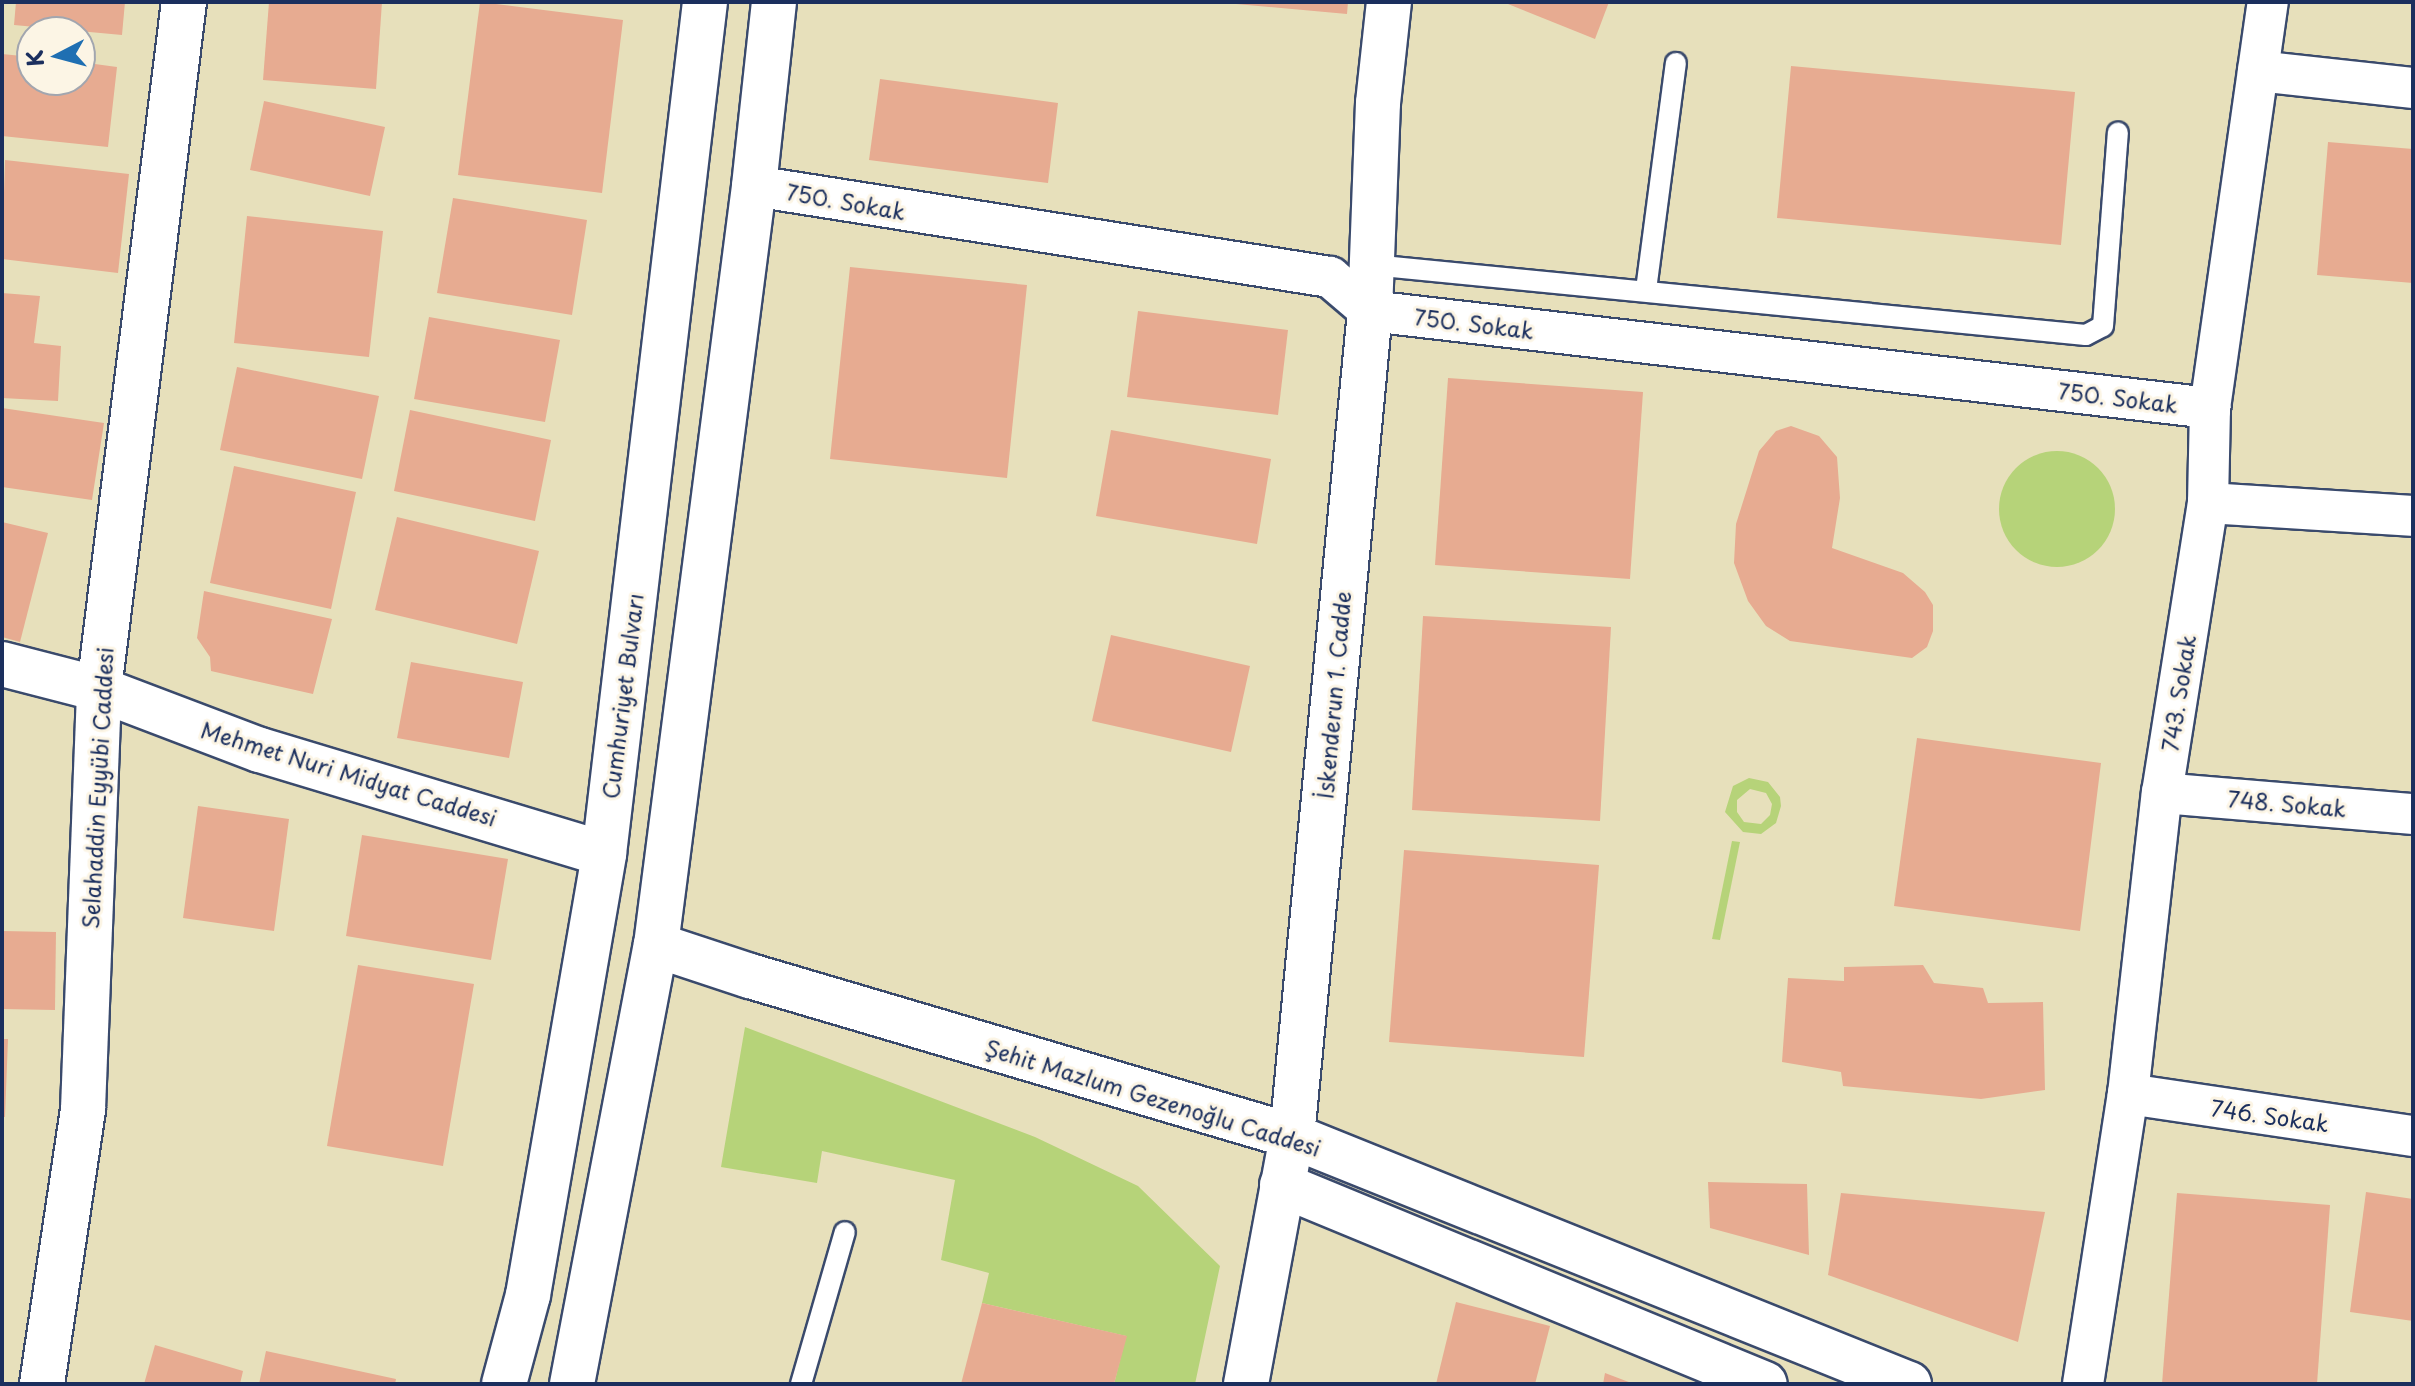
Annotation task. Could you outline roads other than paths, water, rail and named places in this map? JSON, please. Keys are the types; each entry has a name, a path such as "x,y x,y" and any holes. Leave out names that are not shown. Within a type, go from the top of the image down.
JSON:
{"street":[{"name":"Selahaddin Eyyübi Caddesi","path":"42,1384 83,1109 99,689 184,2"},
{"name":"Cumhuriyet Bulvarı","path":"504,1384 528,1295 604,854 705,2"},
{"path":"572,1384 656,945 754,186 774,2"},
{"name":"İskenderun 1. Cadde","path":"1246,1384 1292,1136 1370,311 1378,103 1389,2"},
{"name":"743. Sokak","path":"2083,1384 2128,1094 2162,793 2208,503 2210,408 2268,2"},
{"path":"2258,71 2413,88"},
{"name":"750. Sokak","path":"754,186 1330,277 1370,311 2210,408"},
{"path":"2208,503 2413,516"},
{"name":"Mehmet Nuri Midyat Caddesi","path":"2,664 99,689 260,750 604,854"},
{"name":"748. Sokak","path":"2162,793 2413,814"},
{"name":"Şehit Mazlum Gezenoğlu Caddesi","path":"656,945 750,976 1292,1136 1909,1384"},
{"name":"746. Sokak","path":"2128,1094 2413,1136"},
{"path":"1282,1185 1765,1384"}],"lane":[{"path":"1646,290 1676,63"},
{"path":"1372,265 2086,335 2103,326 2118,133"},
{"path":"801,1384 845,1232"}]}
